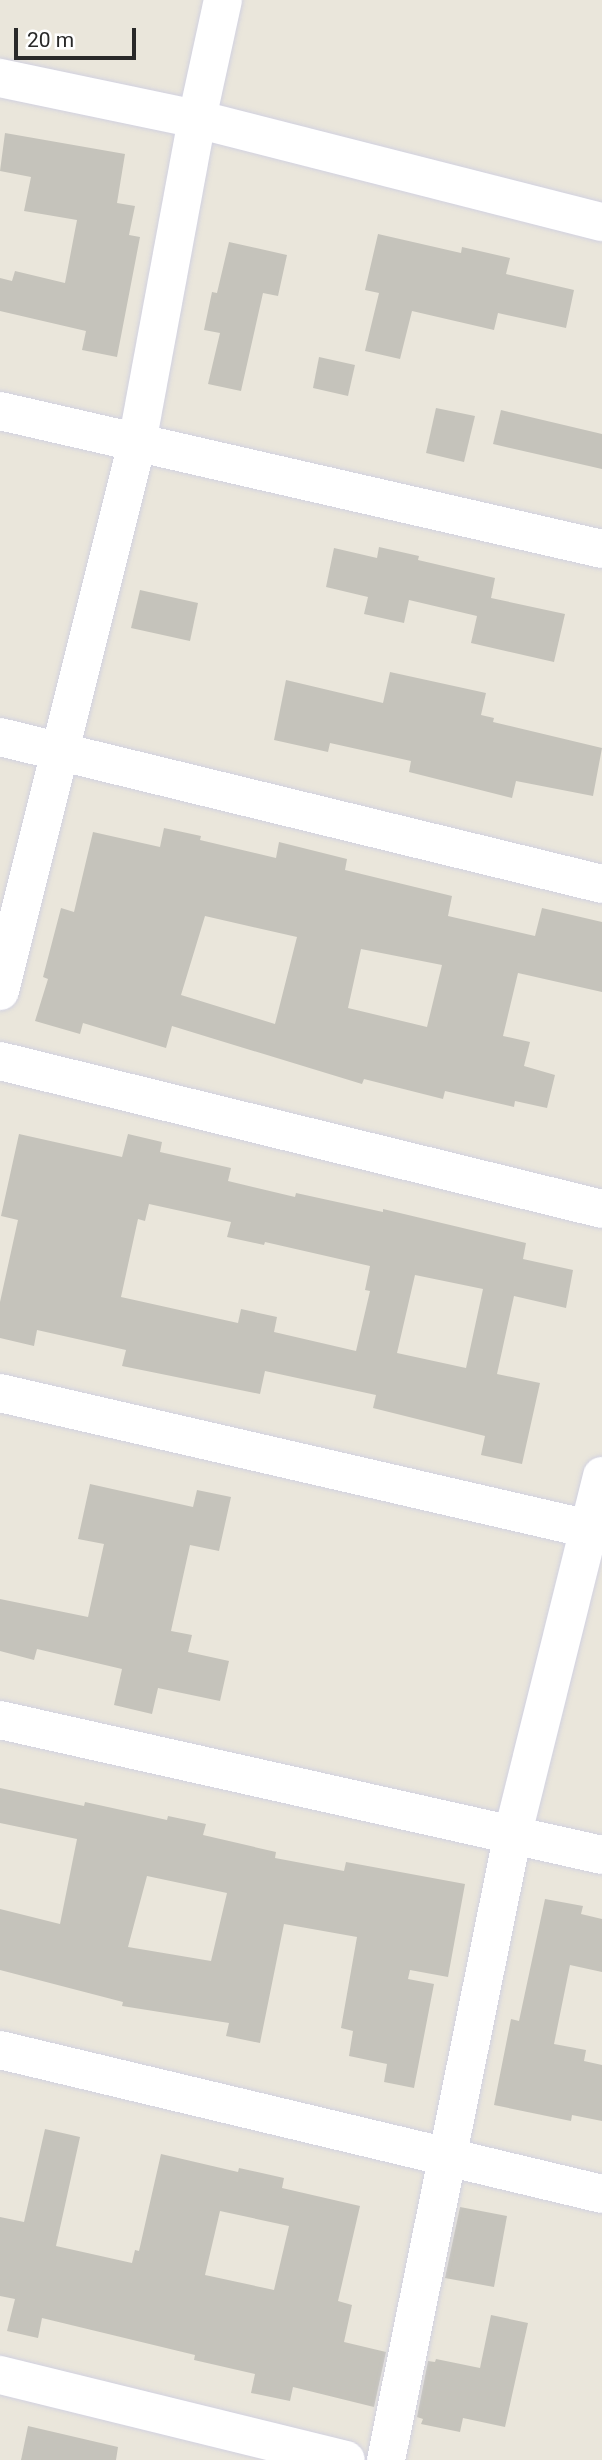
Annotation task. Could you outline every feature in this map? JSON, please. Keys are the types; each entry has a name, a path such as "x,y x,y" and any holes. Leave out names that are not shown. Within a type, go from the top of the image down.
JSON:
{"street":[{"path":"0,990 137,443 197,119 223,0"},
{"path":"0,78 197,119 602,222"},
{"path":"0,411 602,549"},
{"path":"0,737 602,884"},
{"path":"0,1061 602,1209"},
{"path":"0,1393 596,1531"},
{"path":"386,2460 513,1833 596,1531 602,1476"},
{"path":"0,1720 602,1855"},
{"path":"0,2050 448,2155 602,2194"},
{"path":"0,2375 346,2460"}],"building":[{"path":"5,133 125,154 117,203 135,206 129,235 140,237 117,357 82,350 86,331 0,311 0,278 12,281 15,271 65,283 77,220 24,211 31,177 0,171"},
{"path":"378,234 461,253 462,247 510,258 506,274 574,290 566,328 498,313 494,330 412,311 400,359 365,351 379,293 365,290"},
{"path":"229,242 287,255 278,296 263,293 241,391 208,384 220,333 204,330 212,292 217,293"},
{"path":"319,357 355,365 348,396 313,388"},
{"path":"436,408 475,416 464,462 426,453"},
{"path":"501,410 602,434 602,469 493,444"},
{"path":"379,547 419,556 418,560 495,578 491,598 565,614 554,662 471,643 477,616 409,600 404,623 364,614 368,597 326,587 334,548 377,558"},
{"path":"140,590 198,603 190,641 131,628"},
{"path":"390,672 486,693 481,715 494,718 493,722 602,748 593,796 516,781 512,798 409,772 411,761 330,743 328,752 274,740 286,680 383,703"},
{"path":"164,828 201,836 200,840 276,858 279,842 347,859 345,870 452,896 448,916 535,936 542,908 602,922 602,992 518,973 503,1036 530,1042 524,1066 555,1075 547,1108 515,1101 514,1107 445,1091 443,1099 364,1079 362,1084 172,1026 166,1048 83,1023 80,1034 35,1021 48,979 43,977 61,908 74,912 93,832 160,847","holes":["205,916 297,937 275,1024 181,995","361,949 442,965 427,1027 348,1008"]},
{"path":"19,1134 122,1157 128,1134 162,1142 160,1152 231,1168 228,1181 295,1197 296,1193 383,1212 383,1209 526,1243 523,1259 573,1270 566,1308 514,1296 497,1374 540,1383 522,1464 481,1455 485,1436 373,1408 376,1395 265,1371 260,1394 122,1366 126,1350 37,1330 34,1346 0,1338 0,1302 18,1220 1,1216","holes":["149,1204 231,1222 227,1237 264,1245 265,1242 370,1266 365,1290 370,1291 356,1351 274,1332 277,1317 241,1309 238,1323 121,1297 138,1219 145,1221","415,1275 483,1289 466,1368 397,1353"]},
{"path":"90,1484 193,1507 197,1490 231,1497 219,1551 190,1545 171,1631 192,1635 188,1652 229,1661 220,1701 158,1688 152,1714 114,1705 122,1669 37,1649 34,1660 0,1651 0,1599 88,1617 104,1544 78,1539"},
{"path":"0,1788 84,1806 85,1802 167,1820 168,1816 206,1824 203,1835 276,1852 275,1858 344,1871 346,1862 465,1884 448,1977 410,1970 408,1979 434,1984 414,2088 384,2082 387,2064 349,2056 353,2031 341,2028 357,1937 284,1924 260,2043 226,2036 229,2023 122,2006 123,2002 0,1970 0,1909 60,1924 77,1839 0,1823","holes":["147,1876 227,1893 211,1961 128,1947"]},
{"path":"545,1899 583,1906 581,1914 602,1919 602,1972 570,1965 554,2044 586,2050 584,2061 602,2065 602,2121 572,2115 571,2121 494,2105 511,2019 519,2021"},
{"path":"45,2129 80,2137 56,2246 132,2263 135,2250 139,2251 161,2154 238,2172 239,2168 284,2178 282,2188 360,2206 338,2301 352,2305 344,2342 386,2352 374,2407 293,2387 290,2401 251,2393 255,2374 194,2360 195,2355 42,2318 38,2338 7,2331 15,2299 0,2296 0,2217 24,2222","holes":["220,2211 289,2226 274,2290 205,2275"]},
{"path":"460,2207 507,2216 494,2287 445,2278"},
{"path":"491,2315 528,2323 505,2427 463,2418 460,2432 421,2424 423,2419 417,2417 428,2361 435,2362 436,2359 480,2368"},
{"path":"28,2426 118,2447 116,2460 21,2460"}]}
